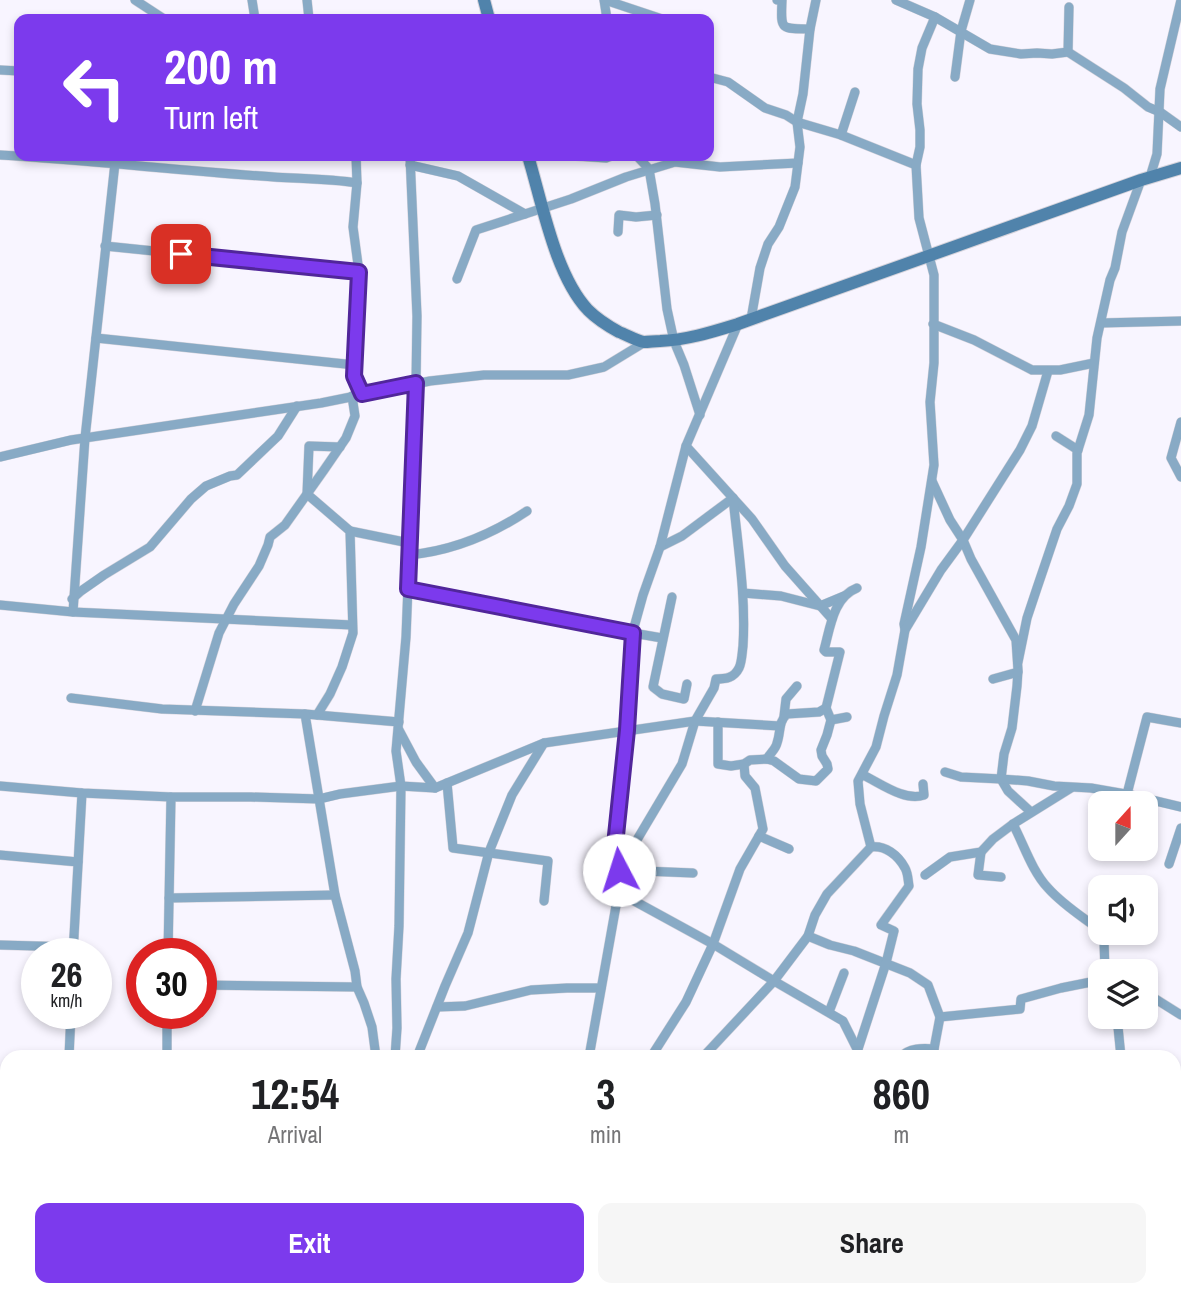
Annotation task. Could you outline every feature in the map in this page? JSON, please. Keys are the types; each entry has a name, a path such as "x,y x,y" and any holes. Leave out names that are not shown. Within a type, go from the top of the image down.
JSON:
{"street":[{"path":"135,0 156,14"},
{"path":"604,0 647,14"},
{"path":"777,0 782,0 782,23 791,29 810,29"},
{"path":"751,319 768,244 779,227 795,187 800,147 797,121 816,0"},
{"path":"897,0 935,17 990,49 1021,54 1068,52 1124,88 1147,107 1160,112 1181,127"},
{"path":"955,77 961,31 970,0"},
{"path":"1031,813 1008,791 1001,779 1004,754 1012,728 1018,667 1027,618 1057,529 1077,484 1078,450 1088,415 1101,323 1122,232 1157,154 1160,89 1181,0"},
{"path":"1068,52 1069,7"},
{"path":"871,847 860,804 859,781 876,747 897,675 934,465 930,402 934,363 933,275 919,218 916,165 920,147 918,69 922,48 935,17"},
{"path":"714,78 728,82 765,108 916,165"},
{"path":"841,135 855,92"},
{"path":"86,161 263,176 326,178 357,183"},
{"path":"195,711 219,633 240,594 260,566 270,537 285,524 307,494 346,438 355,416 357,395 354,376 359,272 353,227 356,161"},
{"path":"395,1050 401,786 396,751 406,637 416,383 417,316 410,161 458,176 525,214"},
{"path":"530,161 554,246 569,283 587,309 612,328 645,342 695,337 738,324 1181,167"},
{"path":"641,161 649,170 657,215 667,309 674,341 700,415"},
{"path":"457,279 475,230 544,209 670,161"},
{"path":"686,161 719,167 798,163"},
{"path":"73,612 85,438 115,163"},
{"path":"618,232 620,215 657,215"},
{"path":"105,247 359,272"},
{"path":"1101,323 1181,321"},
{"path":"590,1050 619,889 615,845 627,730 633,633 687,446 738,324"},
{"path":"933,324 974,340 1032,370 1048,371 1094,363"},
{"path":"96,338 355,365"},
{"path":"0,457 85,438 297,406 416,383 484,375 568,375 604,367 645,342"},
{"path":"905,631 941,570 1020,450 1032,426 1048,371"},
{"path":"61,611 81,591 150,547 191,499 206,486 237,475 278,436 297,406"},
{"path":"1181,422 1171,458 1181,477"},
{"path":"1056,436 1078,450"},
{"path":"307,494 309,446 340,447"},
{"path":"687,446 752,519 785,566 832,619"},
{"path":"932,481 950,520 1016,640 1018,667"},
{"path":"307,494 350,531 409,543"},
{"path":"660,547 682,536 733,498"},
{"path":"619,870 682,764 695,721 715,688 716,679 733,676 740,667 744,630 743,593 733,498"},
{"path":"409,555 464,544 527,511"},
{"path":"317,715 342,667 353,633 350,531"},
{"path":"743,593 781,596 820,606 857,588"},
{"path":"408,589 662,638"},
{"path":"718,722 718,764 731,766 750,760 767,759 799,779 816,781 828,769 821,750 831,720 826,708 839,652 824,650 832,619 844,596"},
{"path":"673,597 653,687 662,694 684,699 687,684"},
{"path":"0,605 73,612 352,625"},
{"path":"993,679 1018,667"},
{"path":"767,759 777,746 786,699 797,686"},
{"path":"71,698 162,709 317,715 398,726"},
{"path":"784,716 819,712 826,708"},
{"path":"305,714 335,895 358,987 372,1027 375,1050"},
{"path":"831,720 847,718"},
{"path":"1128,791 1147,718 1181,723"},
{"path":"0,786 171,797 319,799 401,786 435,788 544,743 695,721 780,726"},
{"path":"398,726 416,762 435,788"},
{"path":"421,1050 468,933 489,853 512,795 544,743"},
{"path":"655,1050 686,1002 712,944 740,869 763,829 755,788 745,776 744,764"},
{"path":"945,772 961,777 1109,791"},
{"path":"863,775 902,794 917,798 924,795 923,785"},
{"path":"447,783 453,848 548,861 544,901"},
{"path":"1001,877 978,875 981,852 1013,824 1073,787"},
{"path":"74,938 82,793"},
{"path":"168,938 171,797"},
{"path":"1158,801 1181,807"},
{"path":"1013,824 1047,887 1069,909 1088,923"},
{"path":"1169,864 1181,828"},
{"path":"760,836 789,849"},
{"path":"710,1050 774,982 808,936 815,915 827,894 871,847 880,846 892,853 907,870 909,886 881,925 894,931 860,1050"},
{"path":"925,875 950,857 981,852"},
{"path":"0,855 78,862"},
{"path":"619,870 693,873"},
{"path":"619,889 627,897 843,1021 858,1050"},
{"path":"169,898 335,895"},
{"path":"808,936 886,962 911,973 928,985 940,1017 934,1050"},
{"path":"0,945 21,946"},
{"path":"829,1012 844,973"},
{"path":"940,1017 1020,1009 1021,999 1088,982"},
{"path":"217,985 358,987"},
{"path":"437,1007 465,1006 531,990 601,988"},
{"path":"1158,1001 1181,1015"},
{"path":"69,1050 70,1029"},
{"path":"167,1029 167,1050"},
{"path":"1118,1029 1120,1050"}],"route":[{"path":"181,254 359,272 354,376 362,394 416,383 408,589 633,633 627,730 615,845 619,870"}]}
